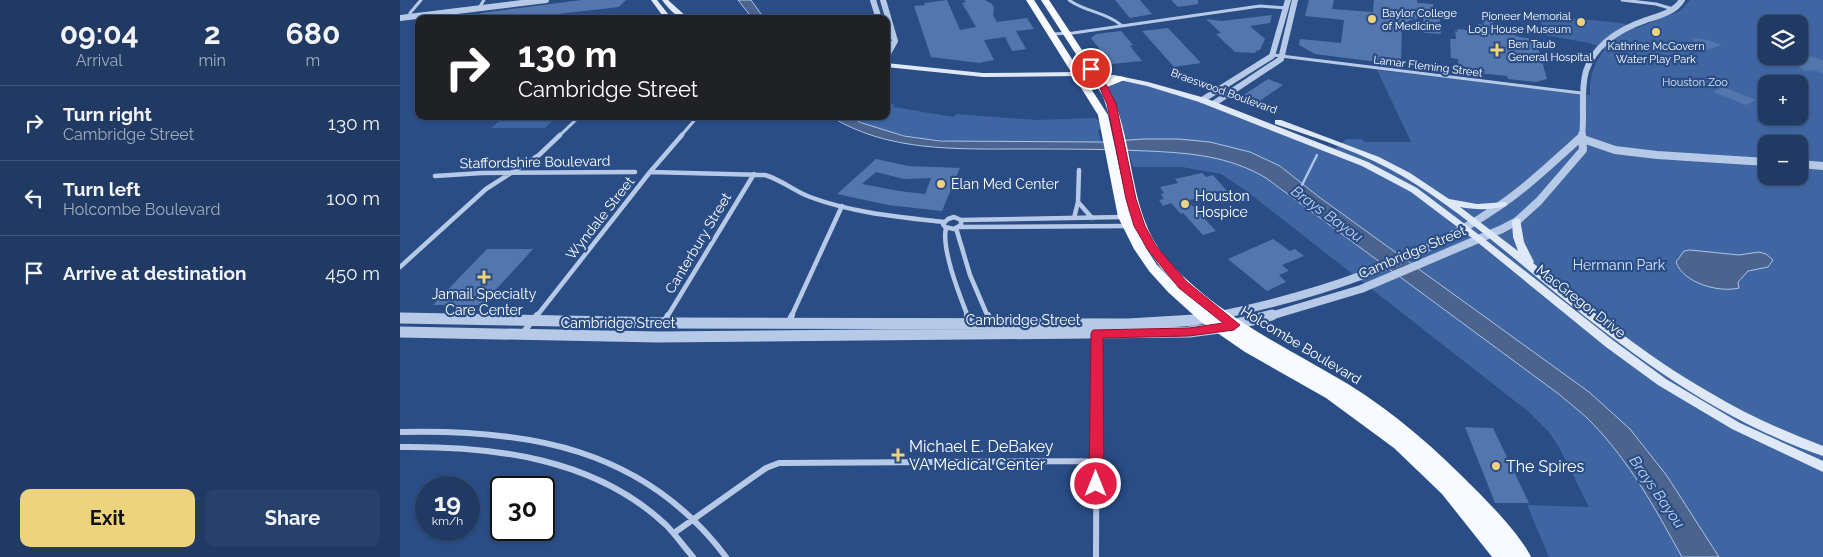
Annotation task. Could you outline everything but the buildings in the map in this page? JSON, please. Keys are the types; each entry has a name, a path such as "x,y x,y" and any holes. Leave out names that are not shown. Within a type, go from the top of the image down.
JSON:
{"main road":[{"path":"654,0 665,15"},
{"name":"Holcombe Boulevard","path":"1030,0 1112,128"},
{"name":"Holcombe Boulevard","path":"1045,0 1094,72 1112,104 1112,128 1132,222 1140,249 1153,268 1172,289 1220,322 1344,388 1394,432 1460,482 1485,510 1513,556"},
{"path":"658,7 667,2 682,15"},
{"path":"890,58 984,69 1076,71"},
{"path":"890,65 983,75 1076,71"},
{"name":"Braeswood Boulevard","path":"1076,71 1153,78 1331,146"},
{"name":"Braeswood Boulevard","path":"1094,72 1205,98"},
{"path":"1103,86 1113,80 1123,79"},
{"name":"MacGregor Drive","path":"1331,146 1398,170 1475,221 1628,343 1678,378 1766,427 1823,451"},
{"name":"MacGregor Drive","path":"1331,146 1398,180 1464,227 1610,344 1662,382 1736,426 1823,467"},
{"path":"1442,198 1457,204 1474,207 1490,207 1503,204"},
{"path":"1517,220 1516,231 1519,243 1534,269"}],"street":[{"path":"410,13 421,0"},
{"path":"400,17 410,13 520,0"},
{"path":"400,17 481,4 546,0"},
{"path":"1069,0 1084,8 1110,15 1121,25"},
{"path":"1216,102 1283,56 1289,9 1288,0"},
{"path":"1205,98 1273,54 1289,9 1295,0"},
{"path":"1624,0 1630,3 1673,9"},
{"name":"Cambridge Street","path":"400,318 531,323 1128,324 1186,321 1220,322 1317,303 1411,269 1491,234 1517,220 1539,201 1583,150 1580,138 1584,125 1581,92 1591,57 1608,40 1629,26 1673,9 1682,0"},
{"path":"878,15 874,3 883,2 887,15"},
{"path":"1052,34 1253,7 1289,9"},
{"path":"890,24 893,34 893,47 890,52"},
{"name":"Lamar Fleming Street","path":"1273,54 1581,92"},
{"path":"400,268 486,188 512,173 551,144 576,120"},
{"name":"Wyndale Street","path":"521,335 650,172 695,120"},
{"path":"1580,138 1615,150 1657,155 1758,161"},
{"name":"Cambridge Street","path":"400,332 658,337 1189,332 1265,306 1334,286 1400,261 1503,204 1580,138"},
{"path":"1808,165 1823,166"},
{"path":"1074,218 1078,202 1079,170"},
{"name":"Staffordshire Boulevard","path":"435,176 635,172"},
{"path":"650,172 754,174 774,177 782,180 799,193 842,206 958,227 1132,222"},
{"name":"Canterbury Street","path":"662,324 754,174"},
{"path":"1078,202 1092,218"},
{"path":"789,323 842,206"},
{"path":"980,333 970,323 947,255 945,225 954,217 961,220 1092,218 1132,222"},
{"path":"958,227 962,223 961,220"},
{"path":"958,227 970,274 991,323 992,333"},
{"path":"1317,303 1315,298 1331,292 1334,290 1334,286"},
{"path":"1096,557 1097,333"},
{"path":"400,432 446,430 514,436 574,450 618,468 664,494 694,519 714,540 726,557"},
{"path":"400,447 476,448 519,454 561,465 614,488 646,509 674,533 693,557"},
{"path":"674,533 766,468 784,462 1096,461"}],"green space":[{"name":"Hermann Park","path":"1690,0 1823,0 1823,557 1549,557 1527,505 1589,507 1559,447 1548,431 1529,412 1245,190 1221,174 1182,167 1133,167 1117,105 1108,87 1119,81 1150,86 1194,100 1330,153 1346,139 1362,139 1364,142 1411,142 1377,70 1590,95 1590,82 1593,70 1605,49 1589,43 1545,35 1539,15 1621,23 1636,28 1680,11"},
{"path":"890,104 894,104 893,107 954,117 956,114 1036,120 1094,118 1101,121 1101,129 1098,130 1101,142 944,140 885,131 856,120 890,120"},
{"path":"500,120 553,120 545,128 491,128"}],"water":[{"path":"738,0 751,0 762,15 750,15"},
{"name":"Brays Bayou","path":"837,120 856,120 904,136 940,141 1101,142 1179,139 1210,142 1250,152 1280,166 1319,197 1589,392 1630,429 1667,476 1719,557 1682,557 1630,470 1606,438 1585,416 1560,395 1266,178 1252,171 1223,160 1179,153 1101,149 973,149 923,146 875,136 852,128"},
{"path":"1684,251 1739,255 1759,252 1766,254 1773,260 1768,267 1748,271 1738,282 1739,288 1712,288 1694,281 1680,269 1676,262"}],"waterway":[{"name":"Brays Bayou","path":"1302,185 1317,155"}],"place":[{"name":"Baylor College of Medicine","path":"1372,19"},
{"name":"Pioneer Memorial Log House Museum","path":"1581,22"},
{"name":"Kathrine McGovern Water Play Park","path":"1656,32"},
{"name":"Ben Taub General Hospital","path":"1497,50"},
{"name":"Elan Med Center","path":"941,184"},
{"name":"Houston Hospice","path":"1185,204"},
{"name":"Jamail Specialty Care Center","path":"484,277"},
{"name":"Michael E. DeBakey VA Medical Center","path":"898,455"},
{"name":"The Spires","path":"1496,466"}],"route":[{"path":"1091,69 1103,86 1112,104 1126,165 1131,199 1140,226 1165,265 1183,285 1234,325 1189,332 1097,333 1096,484"}],"park label":[{"name":"Houston Zoo","path":"1695,82"}]}
